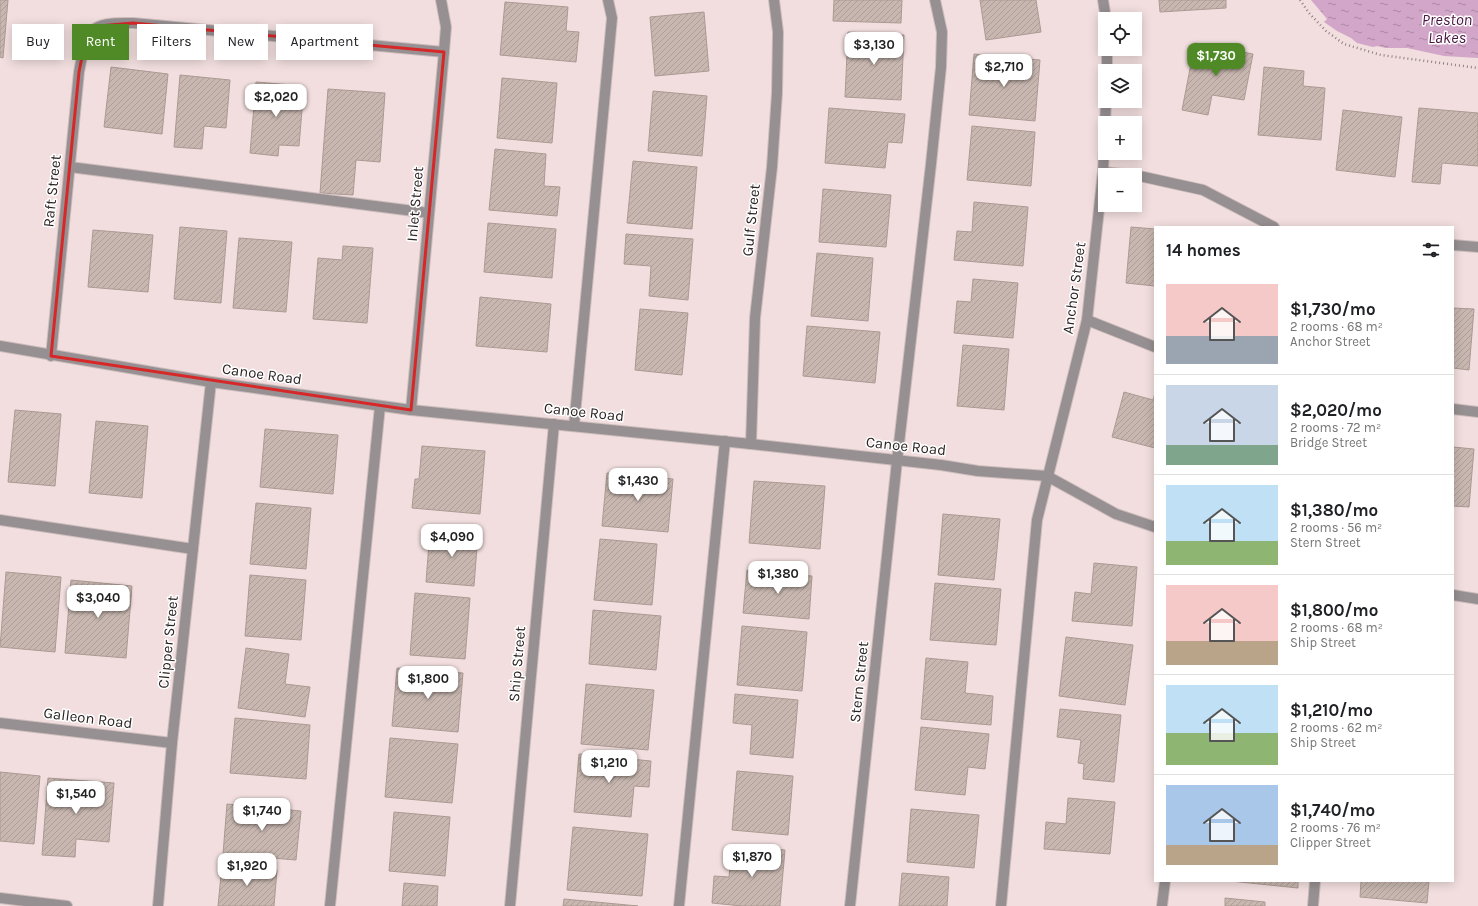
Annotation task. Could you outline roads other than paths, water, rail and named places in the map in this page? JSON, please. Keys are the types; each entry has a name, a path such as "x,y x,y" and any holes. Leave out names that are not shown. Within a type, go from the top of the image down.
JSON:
{"street":[{"name":"Inlet Street","path":"411,410 446,27 441,0"},
{"path":"574,426 612,18 608,0"},
{"name":"Gulf Street","path":"751,444 755,318 772,167 777,93 778,32 774,0"},
{"name":"Stern Street","path":"850,906 897,461 932,164 941,67 942,32 936,0"},
{"path":"1103,0 1105,12"},
{"name":"Raft Street","path":"51,356 79,72 85,42 91,32 99,26 112,23 133,23 444,52"},
{"name":"Anchor Street","path":"1103,168 1106,108"},
{"path":"70,167 429,213"},
{"path":"1142,177 1203,190 1272,226"},
{"name":"Anchor Street","path":"1000,906 1037,520 1087,320 1099,212"},
{"path":"1454,244 1478,247"},
{"path":"1087,320 1154,347"},
{"name":"Canoe Road","path":"0,346 51,356 211,382 411,410 725,441 897,461 941,464 978,471 1047,476 1116,514 1154,528"},
{"name":"Clipper Street","path":"158,906 172,743 211,382"},
{"path":"330,906 380,406"},
{"path":"1454,409 1478,412"},
{"name":"Ship Street","path":"510,906 554,424"},
{"path":"679,906 725,441"},
{"path":"0,520 193,549"},
{"path":"1454,595 1478,599"},
{"name":"Galleon Road","path":"0,723 172,743"},
{"path":"1162,906 1165,882"},
{"path":"1313,906 1316,882"},
{"path":"0,898 67,906"}],"water":[{"name":"Preston Lakes","path":"1311,0 1478,0 1478,58 1444,56 1407,48 1373,47 1357,43 1324,22 1327,19"}]}
